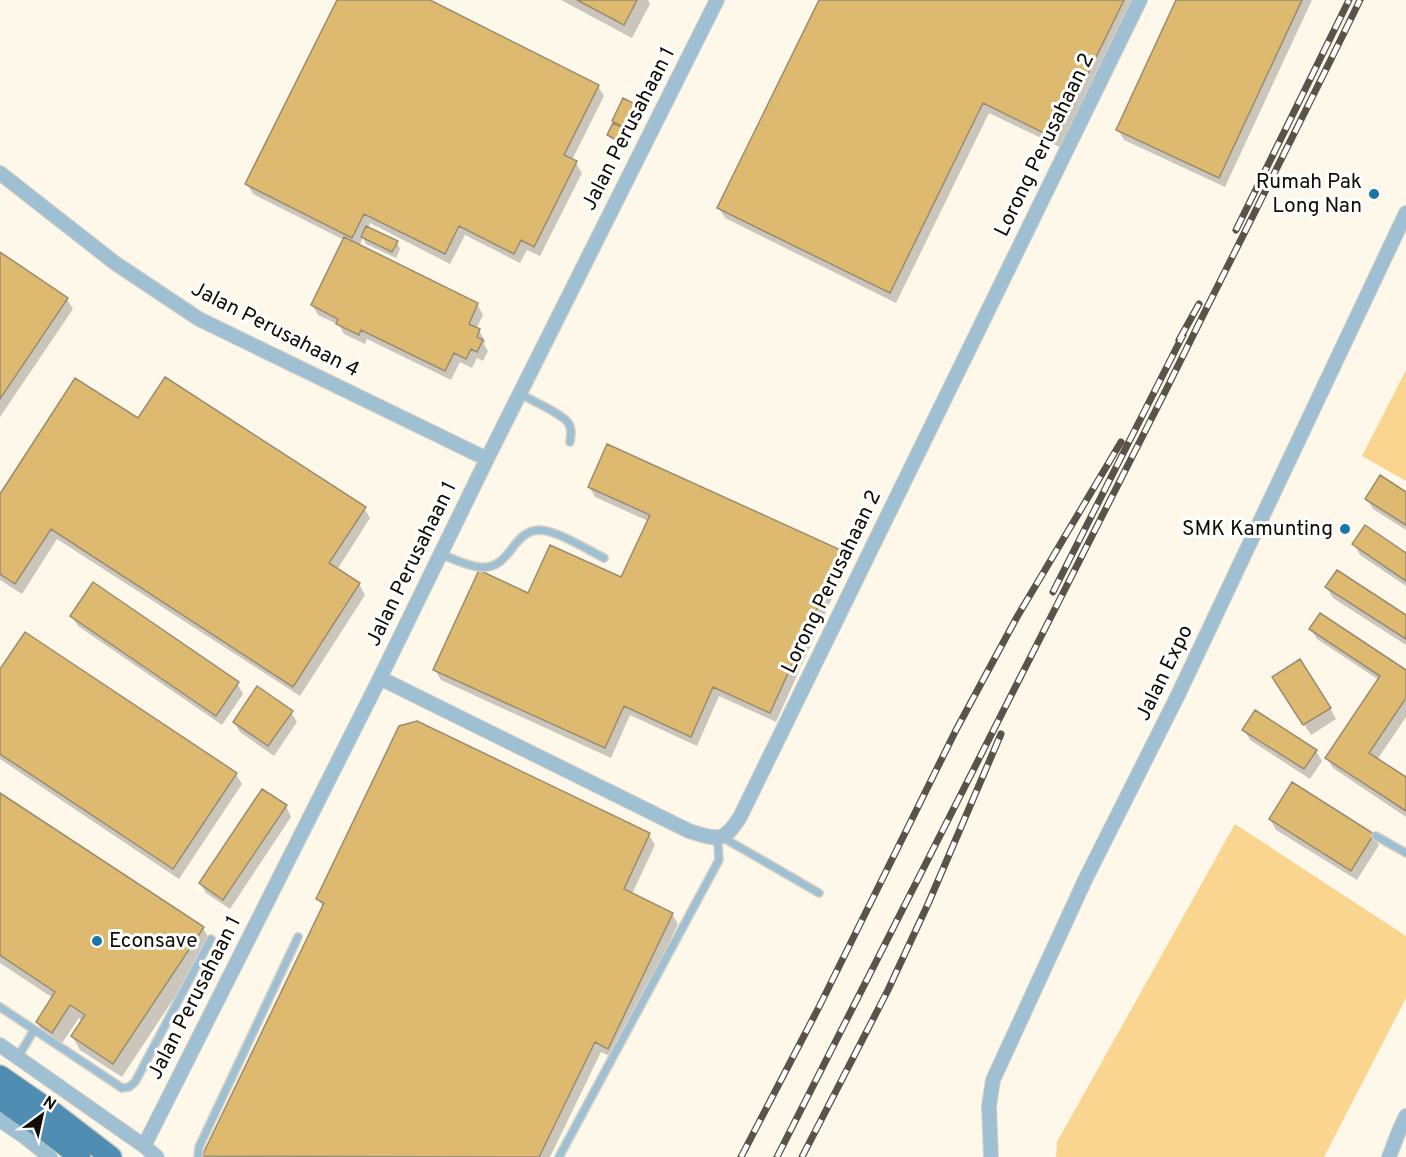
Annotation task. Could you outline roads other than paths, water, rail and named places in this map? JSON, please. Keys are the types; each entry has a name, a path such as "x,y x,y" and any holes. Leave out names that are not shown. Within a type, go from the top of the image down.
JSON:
{"main road":[{"path":"0,1076 111,1157"},
{"path":"0,1099 80,1157"}],"street":[{"name":"Jalan Perusahaan 1","path":"144,1146 717,0"},
{"name":"Lorong Perusahaan 2","path":"719,838 732,829 741,817 1140,0"},
{"name":"Jalan Perusahaan 4","path":"0,173 115,263 199,319 487,459"},
{"name":"Jalan Expo","path":"991,1157 989,1106 993,1080 1085,880 1177,697 1406,213"},
{"path":"380,678 689,831 719,838"},
{"path":"0,1045 157,1157"},
{"path":"1389,1157 1406,1116"},
{"path":"0,1120 50,1157"}],"lane":[{"path":"520,394 562,417 569,424 570,442"},
{"path":"441,554 482,568 497,565 518,540 527,533 540,530 556,534 604,558"},
{"path":"1376,836 1406,853"},
{"path":"559,1157 719,860 719,838 819,893"},
{"path":"198,1157 199,1147 298,937"},
{"path":"0,1007 122,1088 129,1087 135,1083 211,939"},
{"path":"18,1057 34,1030"}],"railway":[{"path":"1236,230 1349,0"},
{"path":"777,1157 1167,388 1360,0"},
{"path":"1179,340 1199,304"},
{"path":"1053,592 1183,335"},
{"path":"741,1157 820,1005 956,730 1017,617 1121,442"},
{"path":"802,1157 888,990 928,904 1001,734"}],"place":[{"name":"Rumah Pak Long Nan","path":"1374,194"},
{"name":"SMK Kamunting","path":"1345,529"},
{"name":"Econsave","path":"97,941"}]}
